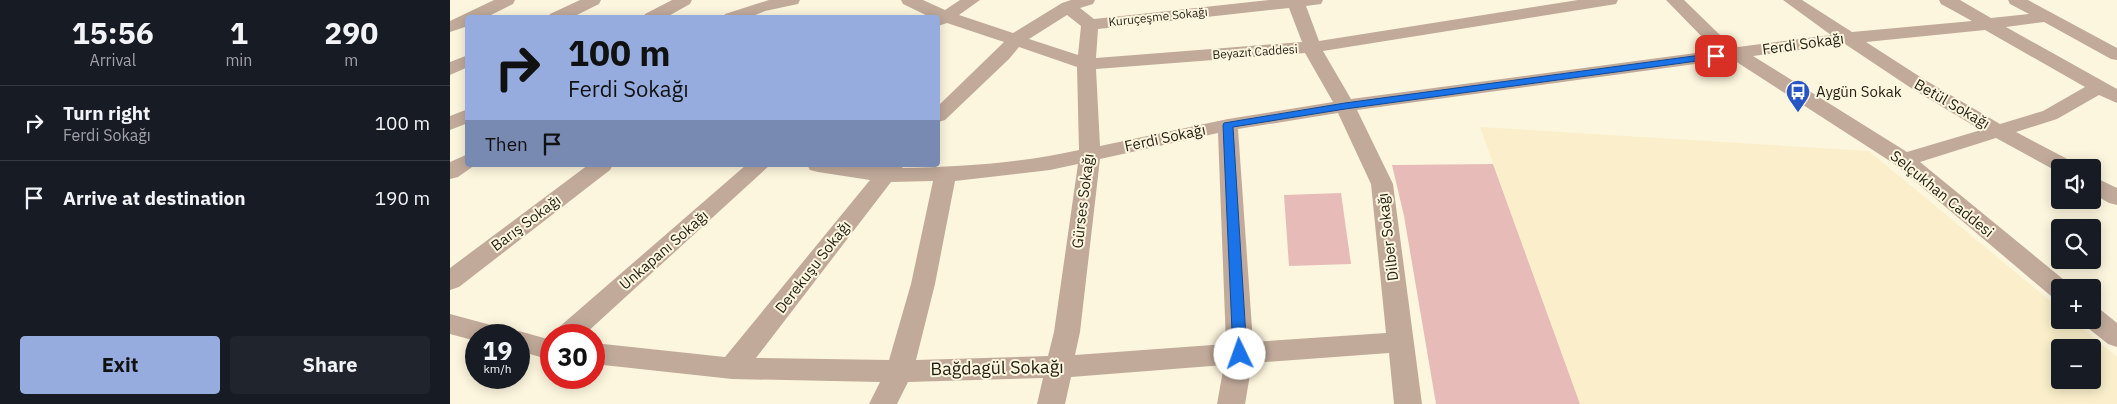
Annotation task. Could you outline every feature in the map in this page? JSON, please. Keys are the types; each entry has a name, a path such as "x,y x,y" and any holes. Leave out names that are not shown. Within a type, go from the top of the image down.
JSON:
{"street":[{"path":"475,15 507,0"},
{"path":"562,15 593,0"},
{"path":"656,15 684,0"},
{"path":"735,0 760,7 775,15"},
{"path":"739,15 760,7 792,0"},
{"name":"Beyazıt Caddesi","path":"909,0 934,15"},
{"path":"941,19 972,0"},
{"name":"Kuruçeşme Sokağı","path":"1090,25 1315,0"},
{"name":"Beyazıt Caddesi","path":"941,19 1014,40 1086,64 1312,47 1610,0"},
{"name":"Selçukhan Caddesi","path":"1674,0 1713,38 1904,160 2051,282"},
{"name":"Betül Sokağı","path":"1791,0 1918,84 2051,159"},
{"path":"1947,0 1968,10 1988,24 2117,97"},
{"path":"2016,0 2117,55"},
{"name":"Dilber Sokağı","path":"1296,1 1312,47 1345,106 1382,184 1408,404"},
{"path":"940,114 1003,55 1014,40 1078,3 1090,25"},
{"name":"Ferdi Sokağı","path":"847,167 963,174 1050,163 1228,125 1345,106 1846,38 2045,17"},
{"path":"450,27 465,20"},
{"name":"Gürses Sokağı","path":"1051,404 1067,332 1090,153 1086,64 1090,25"},
{"path":"450,69 465,62"},
{"path":"1904,160 2050,115 2099,87"},
{"path":"450,124 465,116"},
{"path":"1228,125 1240,354 1230,404"},
{"path":"450,172 465,162"},
{"name":"Barış Sokağı","path":"450,281 599,167"},
{"name":"Unkapanı Sokağı","path":"580,324 757,167"},
{"name":"Derekuşu Sokağı","path":"732,368 890,170"},
{"path":"883,404 899,371 924,284 946,173"},
{"path":"2101,188 2117,198"},
{"path":"450,324 465,328"},
{"path":"2101,324 2117,337"},
{"name":"Bağdagül Sokağı","path":"605,355 732,368 899,371 1059,367 1400,342"}],"shaded area":[{"path":"1480,127 1869,151 2051,302 2051,329 2084,329 2096,339 2051,339 2051,389 2101,389 2101,344 2117,357 2117,404 1580,404"},
{"path":"1493,164 1580,404 1436,404 1404,216 1392,165"},
{"path":"1341,193 1351,264 1289,266 1284,195"}],"place":[{"name":"Aygün Sokak","path":"1798,113"}],"route":[{"path":"1240,354 1228,125 1345,106 1483,89 1716,56"}]}
